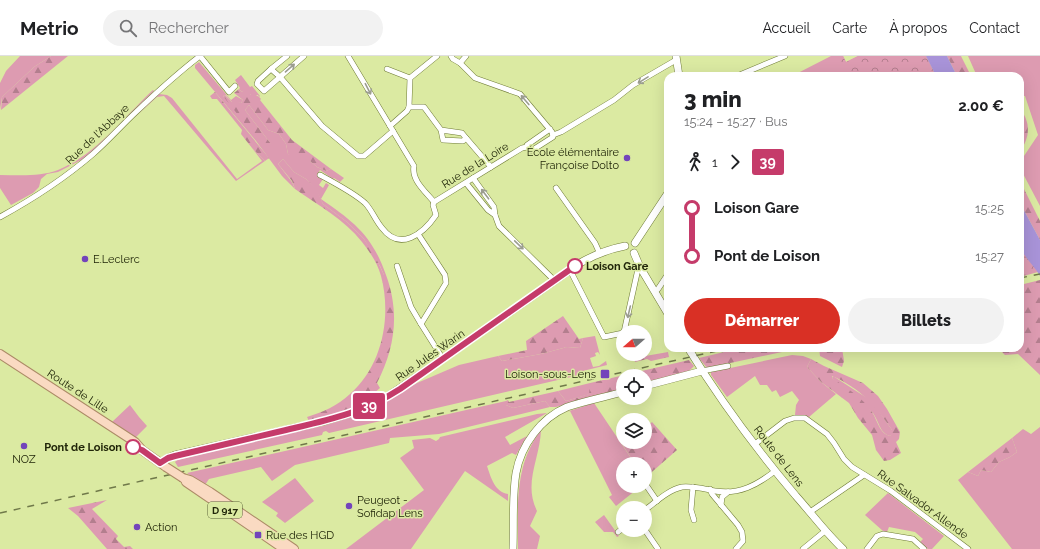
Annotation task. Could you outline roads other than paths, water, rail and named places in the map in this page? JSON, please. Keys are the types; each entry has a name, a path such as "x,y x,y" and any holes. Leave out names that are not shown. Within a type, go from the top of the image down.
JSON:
{"main road":[{"name":"Route de Lille","path":"0,354 133,441 142,450 163,465 183,478 190,480 210,492 294,549"},
{"name":"Route de Lille","path":"0,358 132,446 142,450"},
{"name":"Route de Lille","path":"183,478 194,489 284,549"}],"street":[{"path":"200,56 229,92 235,86"},
{"name":"Rue de l'Abbaye","path":"0,217 62,178 82,163 107,142 161,89 200,56"},
{"path":"287,56 271,68 258,81 257,84 264,91 303,56"},
{"path":"320,175 364,202 371,210 382,229 391,238 402,241 410,239 418,234 436,216 433,205 434,202 414,177 414,166 348,56"},
{"path":"271,68 322,126 358,156 364,156 407,111 409,107 410,78 437,56"},
{"path":"451,56 475,78 520,94 553,135 561,132 614,100 633,85 676,58 678,72"},
{"path":"460,63 466,56"},
{"path":"747,72 785,56"},
{"path":"387,69 410,78"},
{"path":"409,107 424,107 442,130 443,140 463,141 466,138"},
{"path":"442,130 462,133 491,167"},
{"name":"Rue de la Loire","path":"434,202 526,147 527,144 550,130"},
{"name":"Rue de la Loire","path":"526,147 531,151 553,135"},
{"path":"473,178 494,207 499,226 555,281"},
{"path":"466,183 488,210 495,215"},
{"path":"556,188 595,243 600,254"},
{"path":"635,243 664,201"},
{"path":"418,234 445,275 446,283 421,324"},
{"path":"634,253 628,253 625,249 630,242 635,243"},
{"path":"634,253 637,248 635,243"},
{"name":"Rue Jules Warin","path":"163,465 168,458 175,456 325,421 361,410 388,396 583,261 614,248 626,246"},
{"path":"634,253 640,267 664,307"},
{"path":"397,266 411,307 443,359"},
{"path":"626,325 638,269 640,267"},
{"path":"570,270 604,337 616,334"},
{"path":"655,292 664,280"},
{"name":"Route de Lens","path":"690,352 702,371 775,471 825,531 843,549"},
{"path":"652,384 728,366"},
{"path":"513,549 514,490 516,472 521,456 533,435 543,423 566,408 616,394"},
{"name":"Rue Salvador Allende","path":"755,444 785,421 794,418 805,418 828,434 847,463 891,491 968,549"},
{"path":"652,505 676,489 693,487 728,492 743,490 752,487 775,471"},
{"path":"810,512 864,475"},
{"path":"693,487 691,510 694,520"},
{"path":"710,489 742,532 743,540 736,549"},
{"path":"721,504 722,497 728,492"},
{"path":"652,493 657,501"},
{"path":"803,549 825,531"},
{"path":"867,549 877,536 883,534 913,539 924,549"},
{"path":"650,537 658,549"}],"railway":[{"path":"1024,277 1040,274"},
{"path":"0,513 712,352"}],"place":[{"name":"École élémentaire Françoise Dolto","path":"627,158"},
{"name":"E.Leclerc","path":"85,259"},
{"name":"Loison Gare","path":"575,266"},
{"name":"Loison-sous-Lens","path":"605,374"},
{"name":"NOZ","path":"24,446"},
{"name":"Pont de Loison","path":"133,447"},
{"name":"Peugeot - Sofidap Lens","path":"349,506"},
{"name":"Action","path":"137,527"},
{"name":"Rue des HGD","path":"258,535"}]}
